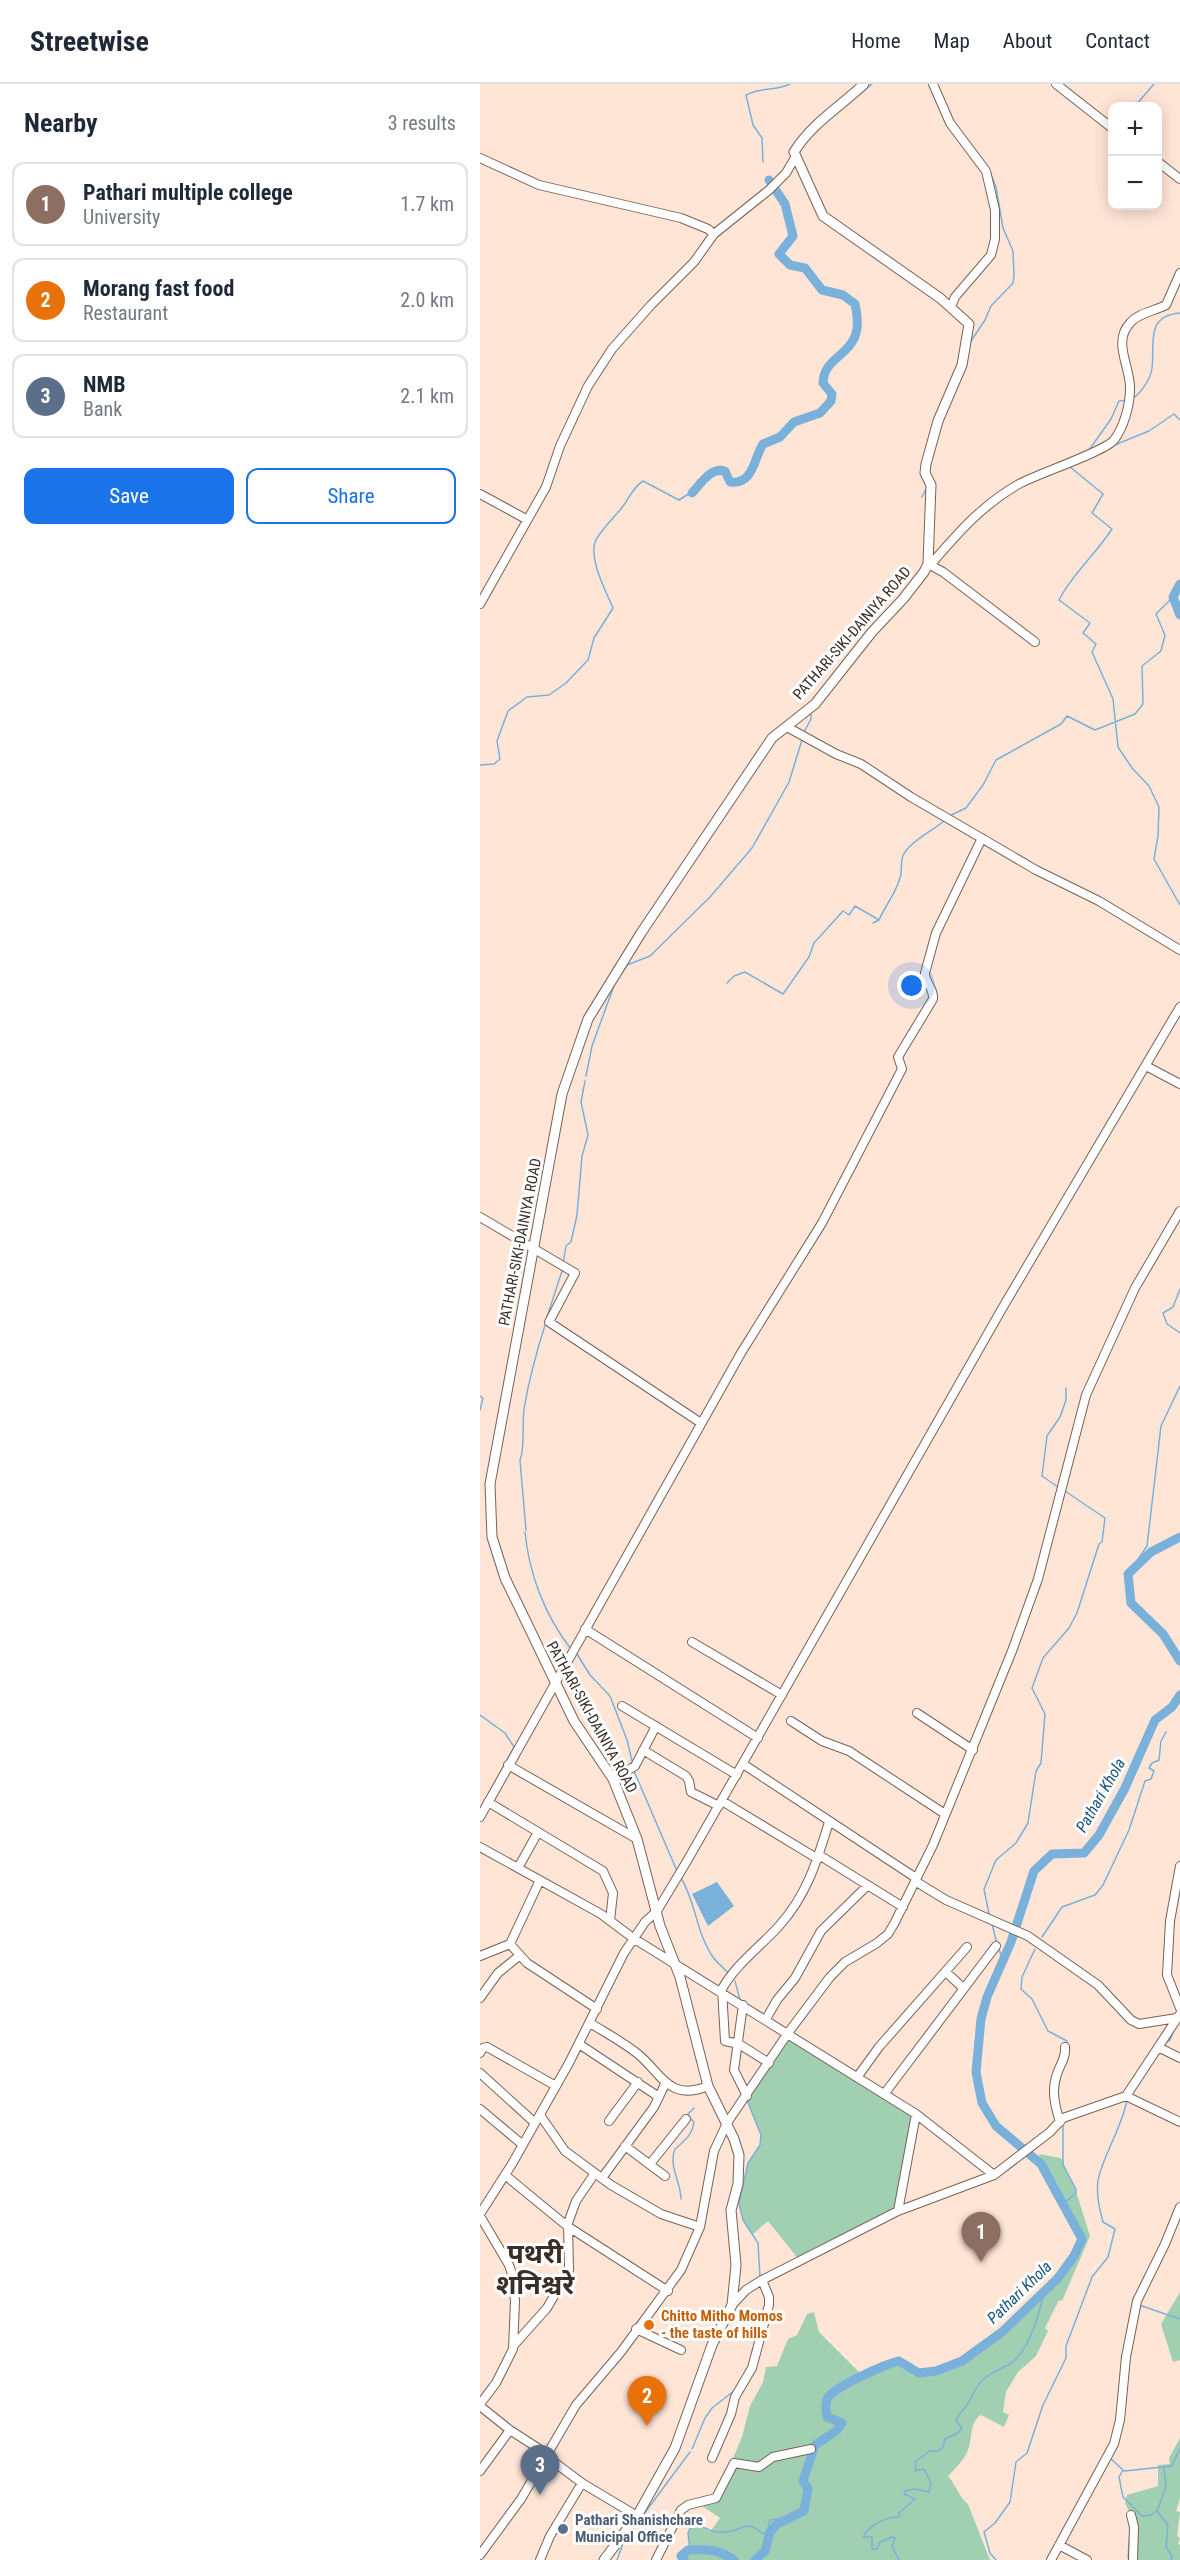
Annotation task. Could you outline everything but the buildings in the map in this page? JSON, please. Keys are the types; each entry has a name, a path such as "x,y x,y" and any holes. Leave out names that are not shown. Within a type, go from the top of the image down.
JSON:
{"main road":[{"path":"796,156 794,152 801,141 831,110 864,84"},
{"name":"PATHARI-SIKI-DAINIYA ROAD","path":"604,2560 637,2516 675,2448 712,2345 732,2305 736,2265 731,2210 740,2167 739,2155 727,2123 708,2086 638,1839 613,1779 574,1721 505,1578 492,1537 490,1484 562,1094 588,1019 640,933 772,738 815,704 872,632 903,599 924,572 927,564 931,485 925,473 926,464 938,421 962,365 970,330 966,319 951,307 823,216 796,156"}],"street":[{"path":"933,84 950,123 986,171 995,210 995,239 991,255 955,297 951,307"},
{"path":"1056,84 1108,124"},
{"path":"480,604 546,487 564,437 588,386 612,349 694,262 714,234 769,190 786,173 796,156"},
{"path":"480,158 539,185 681,218 708,229 714,234"},
{"path":"1162,165 1180,179"},
{"path":"927,564 932,563 968,522 1000,495 1030,478 1113,442 1121,427 1131,389 1130,376 1123,356 1124,335 1128,325 1136,317 1166,305 1180,273"},
{"path":"480,494 526,519"},
{"path":"927,564 943,572 1035,642"},
{"path":"787,727 836,754 861,764 911,797 1036,870 1099,902 1180,950"},
{"path":"480,1817 700,1423 822,1223 879,1111 897,1082 902,1069 898,1057 933,999 933,992 925,978 925,973 936,933 982,838"},
{"path":"637,2516 582,2483 480,2405 509,2360 514,2345 515,2301 512,2274 480,2215 556,2086 597,2009 612,1974 633,1938 657,1911 721,1803 1003,1307 1180,1007"},
{"path":"1146,1066 1180,1084"},
{"path":"480,2554 521,2499 576,2405 668,2291 681,2270 700,2227 714,2151 727,2123 788,2033 838,1968 888,1934 903,1907 973,1750 1038,1579 1086,1395 1135,1288 1180,1211"},
{"path":"480,1217 575,1274 549,1322 700,1423"},
{"path":"585,1629 758,1738"},
{"path":"692,1642 783,1695"},
{"path":"622,1706 737,1775"},
{"path":"917,1713 973,1750"},
{"path":"791,1721 822,1741 849,1751 945,1814"},
{"path":"613,1779 635,1766 656,1726"},
{"path":"643,1750 686,1776 691,1792 721,1803 903,1907"},
{"path":"743,1764 946,1900 1028,1936 1098,1985 1131,2020 1139,2024 1178,2016"},
{"path":"508,1765 638,1839"},
{"path":"488,1802 603,1871 613,1893 610,1921"},
{"path":"769,2063 739,2044 725,2041 723,1986 742,1962 779,1926 808,1884 829,1822"},
{"path":"518,1868 538,1832"},
{"path":"480,1847 610,1921 633,1938 885,2093 916,2114 994,2175"},
{"path":"1180,1866 1170,1921 1167,1975 1180,2008"},
{"path":"480,1956 510,1944 540,1880"},
{"path":"766,2019 795,1978 821,1931 867,1886"},
{"path":"510,1944 519,1956 597,2009"},
{"path":"885,2093 996,1946"},
{"path":"858,2076 879,2047 967,1947"},
{"path":"480,1998 498,1973 519,1956"},
{"path":"946,1972 963,1988"},
{"path":"743,2005 734,2070 745,2099"},
{"path":"732,2305 746,2290 762,2280 898,2211 994,2175 1060,2122 1079,2111 1126,2096 1178,2016"},
{"path":"590,2023 636,2053 666,2082 687,2092 708,2086"},
{"path":"579,2043 659,2097"},
{"path":"480,2053 483,2048 487,2047 556,2086"},
{"path":"1060,2122 1054,2102 1054,2086 1057,2072 1065,2056 1065,2047"},
{"path":"1158,2047 1180,2058"},
{"path":"480,2073 535,2122"},
{"path":"609,2121 638,2082"},
{"path":"514,2345 547,2308 569,2270 567,2226 576,2201 625,2146 659,2097 666,2082"},
{"path":"1126,2096 1180,2122"},
{"path":"480,2109 523,2145"},
{"path":"898,2211 916,2114"},
{"path":"540,2115 565,2151 599,2176 661,2214 700,2227"},
{"path":"650,2164 686,2119"},
{"path":"625,2146 665,2176"},
{"path":"505,2175 567,2226 668,2291"},
{"path":"1051,2560 1114,2444 1120,2420 1126,2357 1137,2301 1180,2207"},
{"path":"712,2458 731,2414 735,2397 752,2368 769,2305 769,2297 762,2280"},
{"path":"636,2330 681,2350"},
{"path":"481,2467 510,2430"},
{"path":"656,2560 681,2510 688,2505 716,2498 734,2463 759,2467 773,2457 811,2449"},
{"path":"540,2560 550,2536 582,2483"},
{"path":"1131,2515 1134,2528 1131,2560"},
{"path":"1059,2545 1087,2560"}],"green space":[{"path":"788,2033 916,2114 898,2211 800,2261 768,2221 753,2234 743,2220 739,2203 748,2163 760,2145 761,2135 747,2100"},
{"path":"1039,2154 1061,2158 1075,2188 1090,2236 1062,2301 1059,2300 1045,2328 1048,2331 1036,2356 1018,2372 1006,2392 1003,2412 1009,2415 1004,2427 981,2415 977,2418 966,2454 948,2476 968,2504 990,2560 684,2560 681,2556 690,2549 688,2533 690,2528 698,2525 710,2532 720,2518 696,2502 716,2498 742,2437 750,2406 763,2382 766,2367 777,2366 788,2339 797,2335 807,2314 814,2312 819,2332 864,2377 886,2364 899,2361 919,2373 936,2371 962,2361 1002,2332 1058,2278 1074,2256 1082,2239 1041,2164"},
{"path":"1180,2292 1180,2360 1173,2362 1161,2324"},
{"path":"1180,2438 1180,2498 1176,2511 1180,2512 1177,2536 1180,2538 1178,2544 1180,2545 1180,2560 1133,2560 1131,2515 1125,2503 1127,2495 1158,2486 1158,2465 1170,2464 1169,2458"}],"water":[{"path":"717,1882 734,1906 708,1926 692,1894"}],"waterway":[{"path":"763,162 762,138 753,125 746,95 790,84"},
{"path":"844,107 872,84"},
{"path":"1138,102 1154,84"},
{"path":"971,341 991,306 1013,283 1014,276 1013,251 1003,228 996,187 990,172"},
{"path":"692,493 715,471 725,471 730,482 744,479 749,475 763,444 780,437 794,422 820,413 831,401 832,394 823,383 825,372 851,344 856,334 855,304 843,295 822,290 805,268 790,265 779,254 793,236 785,204 769,180"},
{"path":"1132,399 1150,377 1154,332 1157,325 1161,319 1180,313"},
{"path":"1089,450 1111,419 1119,401 1127,400"},
{"path":"1112,446 1149,431 1174,414 1180,420"},
{"path":"1069,466 1103,494 1092,513 1112,529 1059,600 1090,623 1083,633 1096,644 1092,652 1113,699 1118,747 1132,768 1149,786 1159,807 1154,859 1180,905"},
{"path":"480,765 494,764 500,759 497,741 508,711 527,697 549,695 566,683 588,660 594,638 613,608 595,563 594,545 602,531 643,481 679,500 690,493"},
{"path":"922,497 926,489"},
{"name":"Pathari Khola","path":"1180,584 1173,597 1180,615"},
{"path":"949,816 966,808 983,785 996,760 1061,724 1067,716 1095,730 1135,714 1143,704 1142,666 1161,651 1165,635 1156,614 1173,597"},
{"path":"804,732 811,719 811,712"},
{"path":"621,974 627,965 650,956 710,897 752,848 789,782 802,740"},
{"path":"873,923 879,920 896,889 905,852 914,842 945,820"},
{"path":"727,983 734,976 745,972 783,994 809,957 814,943 843,911 849,915 855,906 879,920"},
{"path":"586,1076 592,1046 615,983"},
{"path":"563,1264 566,1246 571,1242 577,1215 582,1156 588,1135 581,1102 585,1081"},
{"path":"547,1317 562,1271"},
{"path":"1180,1289 1173,1307 1163,1313 1167,1324 1180,1333"},
{"path":"526,1530 520,1460 524,1409 546,1322"},
{"path":"1128,1574 1147,1546 1161,1426 1180,1386"},
{"path":"1058,1487 1042,1476 1047,1436 1060,1417 1066,1400 1066,1388"},
{"path":"480,1396 483,1398 480,1410"},
{"path":"989,1914 984,1889 996,1860 1016,1843 1028,1823 1036,1771 1041,1763 1045,1714 1032,1688 1043,1658 1069,1628 1077,1613 1099,1544 1102,1542 1105,1518 1065,1491"},
{"path":"525,1532 534,1579 553,1623 571,1649"},
{"name":"Pathari Khola","path":"1180,1537 1151,1552 1128,1574 1131,1603 1163,1634 1180,1661"},
{"path":"577,1654 590,1675 610,1696 627,1740 633,1765"},
{"name":"Pathari Khola","path":"755,2560 765,2551 770,2532 777,2524 804,2511 808,2489 803,2481 815,2445 836,2431 842,2423 827,2417 826,2401 831,2394 860,2377 899,2361 919,2373 936,2371 962,2361 1002,2332 1058,2278 1074,2256 1082,2239 1041,2164 996,2126 982,2103 976,2072 981,2019 987,1997 1011,1942 1034,1871 1052,1854 1084,1853 1099,1835 1125,1788 1155,1720 1172,1707 1180,1695"},
{"path":"480,1715 505,1733 514,1747 482,1806"},
{"path":"1042,1937 1062,1907 1095,1895 1103,1885 1129,1830 1145,1781 1151,1779 1154,1771 1149,1768 1152,1763 1159,1760 1161,1741 1166,1732"},
{"path":"634,1771 677,1871"},
{"path":"681,1878 690,1897 707,1948 729,1974"},
{"path":"992,1924 997,1944"},
{"name":"Pathari Khola","path":"999,1949 1003,1962"},
{"path":"1035,1949 1022,1977 1021,1989 1032,1999 1048,2031 1067,2041 1067,2044"},
{"path":"735,1981 740,2000"},
{"path":"1165,2043 1170,2040 1174,2030"},
{"path":"731,2072 737,2084"},
{"path":"1057,2093 1061,2074"},
{"path":"747,2100 761,2135 760,2145 748,2163 739,2203 743,2220 758,2243 760,2278"},
{"path":"996,2560 990,2553 984,2532 995,2523 1010,2502 1016,2462 1027,2453 1043,2405 1066,2358 1066,2346 1092,2277 1108,2257 1115,2229 1103,2222 1097,2187 1102,2166 1122,2120 1127,2100"},
{"path":"681,2199 673,2155 675,2149 691,2131 694,2122 687,2115 694,2108"},
{"path":"1063,2125 1063,2165 1076,2193 1063,2204"},
{"path":"727,2210 729,2232"},
{"path":"1137,2292 1147,2271"},
{"path":"728,2303 729,2292"},
{"path":"899,2560 892,2546 895,2538 880,2542 877,2549 872,2549 872,2537 863,2537 878,2522 899,2517 899,2513 915,2499 904,2494 905,2491 915,2489 929,2492 931,2483 924,2469 915,2471 916,2461 930,2451 938,2451 943,2447 945,2439 958,2433 962,2428 956,2420 979,2384 989,2375 1014,2361 1022,2352 1039,2313 1043,2297 1040,2293"},
{"path":"635,2325 655,2300"},
{"path":"1129,2321 1133,2302"},
{"path":"1139,2305 1180,2319"},
{"path":"749,2365 763,2311"},
{"path":"692,2449 705,2418 712,2408 734,2391"},
{"path":"1124,2471 1172,2466 1180,2448"},
{"path":"632,2530 690,2452"},
{"path":"1109,2457 1123,2470 1119,2477 1123,2497 1142,2516 1151,2515 1157,2511"},
{"path":"1164,2467 1166,2487 1157,2511 1168,2525 1166,2547 1172,2556 1171,2560"},
{"path":"690,2550 688,2533 690,2528 698,2525 718,2532 748,2526 763,2534 767,2532 770,2520 795,2517"},
{"path":"1128,2558 1130,2530"},
{"path":"617,2560 624,2541"},
{"path":"1055,2560 1061,2549"},
{"name":"Pathari Khola","path":"684,2560 681,2556 688,2550 712,2550 734,2560"}],"place":[{"name":"Pathari multiple college","path":"981,2262"},
{"name":"Chitto Mitho Momos - the taste of hills","path":"649,2325"},
{"name":"Morang fast food","path":"647,2426"},
{"name":"NMB","path":"540,2495"},
{"name":"Pathari Shanishchare Municipal Office","path":"563,2529"}],"district":[{"name":"पथरी शनिश्चरे","path":"535,2270"}]}
